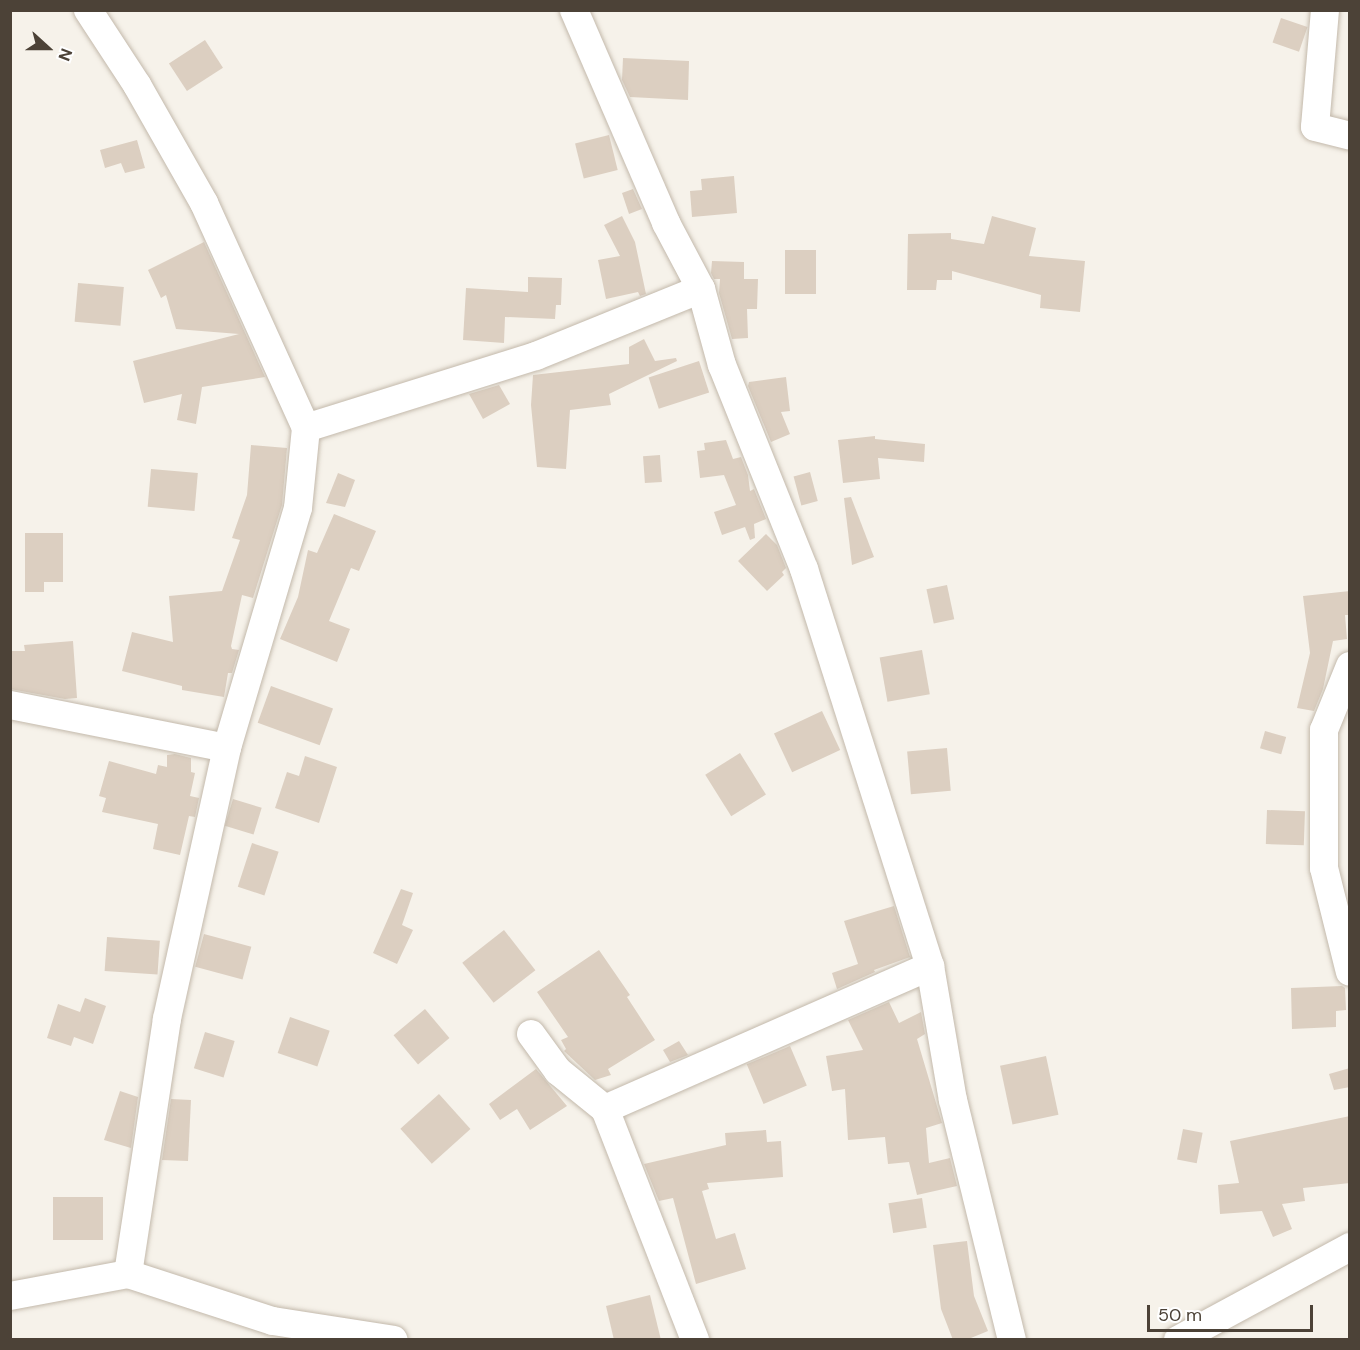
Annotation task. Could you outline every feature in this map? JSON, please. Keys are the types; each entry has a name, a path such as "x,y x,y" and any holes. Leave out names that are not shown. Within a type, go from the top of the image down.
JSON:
{"street":[{"path":"88,10 137,85 204,203 306,428 298,508 227,748 167,1019 128,1274"},
{"path":"574,10 666,223 701,290 722,365 804,569 930,966 953,1100 1012,1340"},
{"path":"1325,10 1315,127 1350,136"},
{"path":"306,428 536,356 701,290"},
{"path":"1350,666 1324,730 1324,868 1350,972"},
{"path":"10,705 227,748"},
{"path":"605,1109 930,966"},
{"path":"531,1034 558,1071 605,1109 695,1340"},
{"path":"1178,1340 1350,1247"},
{"path":"10,1296 128,1274 273,1321 394,1340"}],"building":[{"path":"1281,18 1307,27 1299,52 1273,43"},
{"path":"205,40 223,68 187,91 169,63"},
{"path":"623,58 689,61 688,100 630,97 622,80"},
{"path":"609,135 618,170 584,178 575,143"},
{"path":"137,140 145,168 125,173 121,163 105,168 100,150"},
{"path":"734,176 737,213 692,217 690,191 702,190 701,179"},
{"path":"633,189 642,209 629,214 622,193"},
{"path":"622,216 635,242 646,294 640,296 638,292 606,299 598,260 620,256 604,225"},
{"path":"992,216 1036,228 1029,256 1085,261 1080,312 1040,308 1041,295 952,271 952,280 937,280 936,290 907,290 908,234 951,233 951,239 984,244"},
{"path":"204,242 265,377 202,387 196,424 177,420 182,394 144,403 133,361 239,334 176,329 166,295 161,298 148,270"},
{"path":"785,250 816,250 816,294 785,294"},
{"path":"712,261 744,262 744,279 758,279 757,309 747,309 748,338 732,339 719,293 720,279 714,279 711,273"},
{"path":"528,277 562,278 561,305 556,305 555,319 505,317 504,343 463,340 466,288 528,292"},
{"path":"78,283 124,287 120,326 75,322"},
{"path":"644,339 655,361 676,358 677,361 609,394 611,405 570,410 566,469 537,467 531,405 533,375 629,364 629,347"},
{"path":"699,361 709,392 659,409 649,377"},
{"path":"786,377 790,411 781,412 790,434 771,442 748,386 749,382"},
{"path":"499,385 510,404 483,419 469,394"},
{"path":"875,436 875,439 925,444 924,462 878,458 880,479 843,483 838,440"},
{"path":"726,440 733,459 741,457 748,475 750,491 754,489 766,519 754,524 755,538 750,540 745,527 722,535 714,512 736,505 724,475 700,478 697,451 705,450 704,443"},
{"path":"251,445 287,448 282,505 253,598 242,595 231,646 232,649 239,650 232,673 228,673 224,697 182,690 182,686 122,671 132,632 173,642 169,596 222,591 240,540 232,538 247,495"},
{"path":"660,455 662,482 645,483 643,456"},
{"path":"151,469 198,473 195,511 148,507"},
{"path":"810,472 818,501 801,505 794,476"},
{"path":"338,473 355,480 345,507 326,503"},
{"path":"851,497 874,557 852,565 844,498"},
{"path":"334,514 376,531 359,571 351,568 329,621 350,629 337,662 280,639 298,597 308,550 317,553"},
{"path":"25,533 63,533 63,582 44,582 44,592 25,592"},
{"path":"766,534 777,545 786,568 782,572 784,575 767,591 738,561"},
{"path":"947,585 954,619 934,624 926,589"},
{"path":"1350,591 1350,615 1345,615 1347,639 1333,641 1323,689 1314,711 1297,708 1310,653 1303,596"},
{"path":"73,641 77,698 65,699 10,689 10,651 25,651 24,645"},
{"path":"922,650 930,694 887,702 880,657"},
{"path":"271,686 333,709 320,745 258,723"},
{"path":"822,711 840,750 792,772 774,733"},
{"path":"1265,731 1286,737 1281,754 1260,748"},
{"path":"947,748 951,791 911,794 907,751"},
{"path":"740,753 766,795 731,816 705,775"},
{"path":"175,754 191,758 191,772 195,773 190,796 199,798 195,817 189,816 180,855 153,849 158,824 102,812 106,798 99,796 109,761 156,774 158,765 167,767 167,755"},
{"path":"305,756 337,767 319,823 275,808 287,772 299,776"},
{"path":"233,799 262,808 254,835 225,826"},
{"path":"1267,810 1305,811 1304,845 1266,844"},
{"path":"252,843 279,852 264,895 238,887"},
{"path":"401,889 413,893 402,925 413,930 397,964 373,953"},
{"path":"894,906 910,957 874,970 875,972 837,989 832,973 858,964 844,921"},
{"path":"504,930 535,970 494,1003 462,963"},
{"path":"204,934 251,947 243,980 195,967"},
{"path":"107,937 160,941 157,975 105,971"},
{"path":"599,950 630,995 627,997 655,1040 608,1069 611,1075 595,1080 564,1051 566,1049 561,1040 568,1037 537,992"},
{"path":"1342,986 1345,988 1346,1010 1336,1011 1336,1027 1292,1029 1291,988"},
{"path":"85,998 106,1006 93,1044 74,1037 71,1046 47,1038 58,1004 80,1012"},
{"path":"889,1002 899,1023 921,1012 925,1034 917,1039 942,1123 926,1128 929,1163 950,1158 957,1186 917,1195 909,1162 888,1164 885,1137 848,1140 845,1089 832,1091 826,1056 863,1050 848,1020"},
{"path":"425,1009 449,1038 418,1064 394,1035"},
{"path":"290,1017 330,1031 317,1067 278,1053"},
{"path":"205,1032 235,1041 224,1077 194,1068"},
{"path":"679,1041 688,1055 670,1062 663,1050"},
{"path":"790,1046 807,1086 764,1104 747,1064"},
{"path":"1046,1056 1058,1115 1013,1124 1000,1066"},
{"path":"1350,1068 1350,1087 1334,1090 1329,1074"},
{"path":"536,1069 567,1106 530,1130 517,1109 500,1120 489,1104"},
{"path":"120,1091 138,1097 131,1148 104,1140"},
{"path":"439,1094 470,1129 432,1164 400,1129"},
{"path":"171,1099 191,1100 188,1161 162,1160"},
{"path":"1350,1116 1350,1183 1303,1188 1305,1201 1282,1204 1292,1229 1273,1237 1262,1211 1220,1214 1218,1185 1239,1183 1230,1141"},
{"path":"1183,1129 1203,1133 1197,1163 1177,1159"},
{"path":"766,1130 767,1142 781,1141 783,1177 707,1183 709,1189 702,1191 716,1239 735,1233 746,1269 696,1284 673,1198 659,1201 644,1164 726,1145 725,1133"},
{"path":"53,1197 103,1197 103,1240 53,1240"},
{"path":"922,1198 927,1228 893,1233 888,1203"},
{"path":"967,1241 974,1296 988,1331 966,1340 953,1340 941,1309 933,1245"},
{"path":"650,1295 661,1340 614,1340 606,1306"}]}
